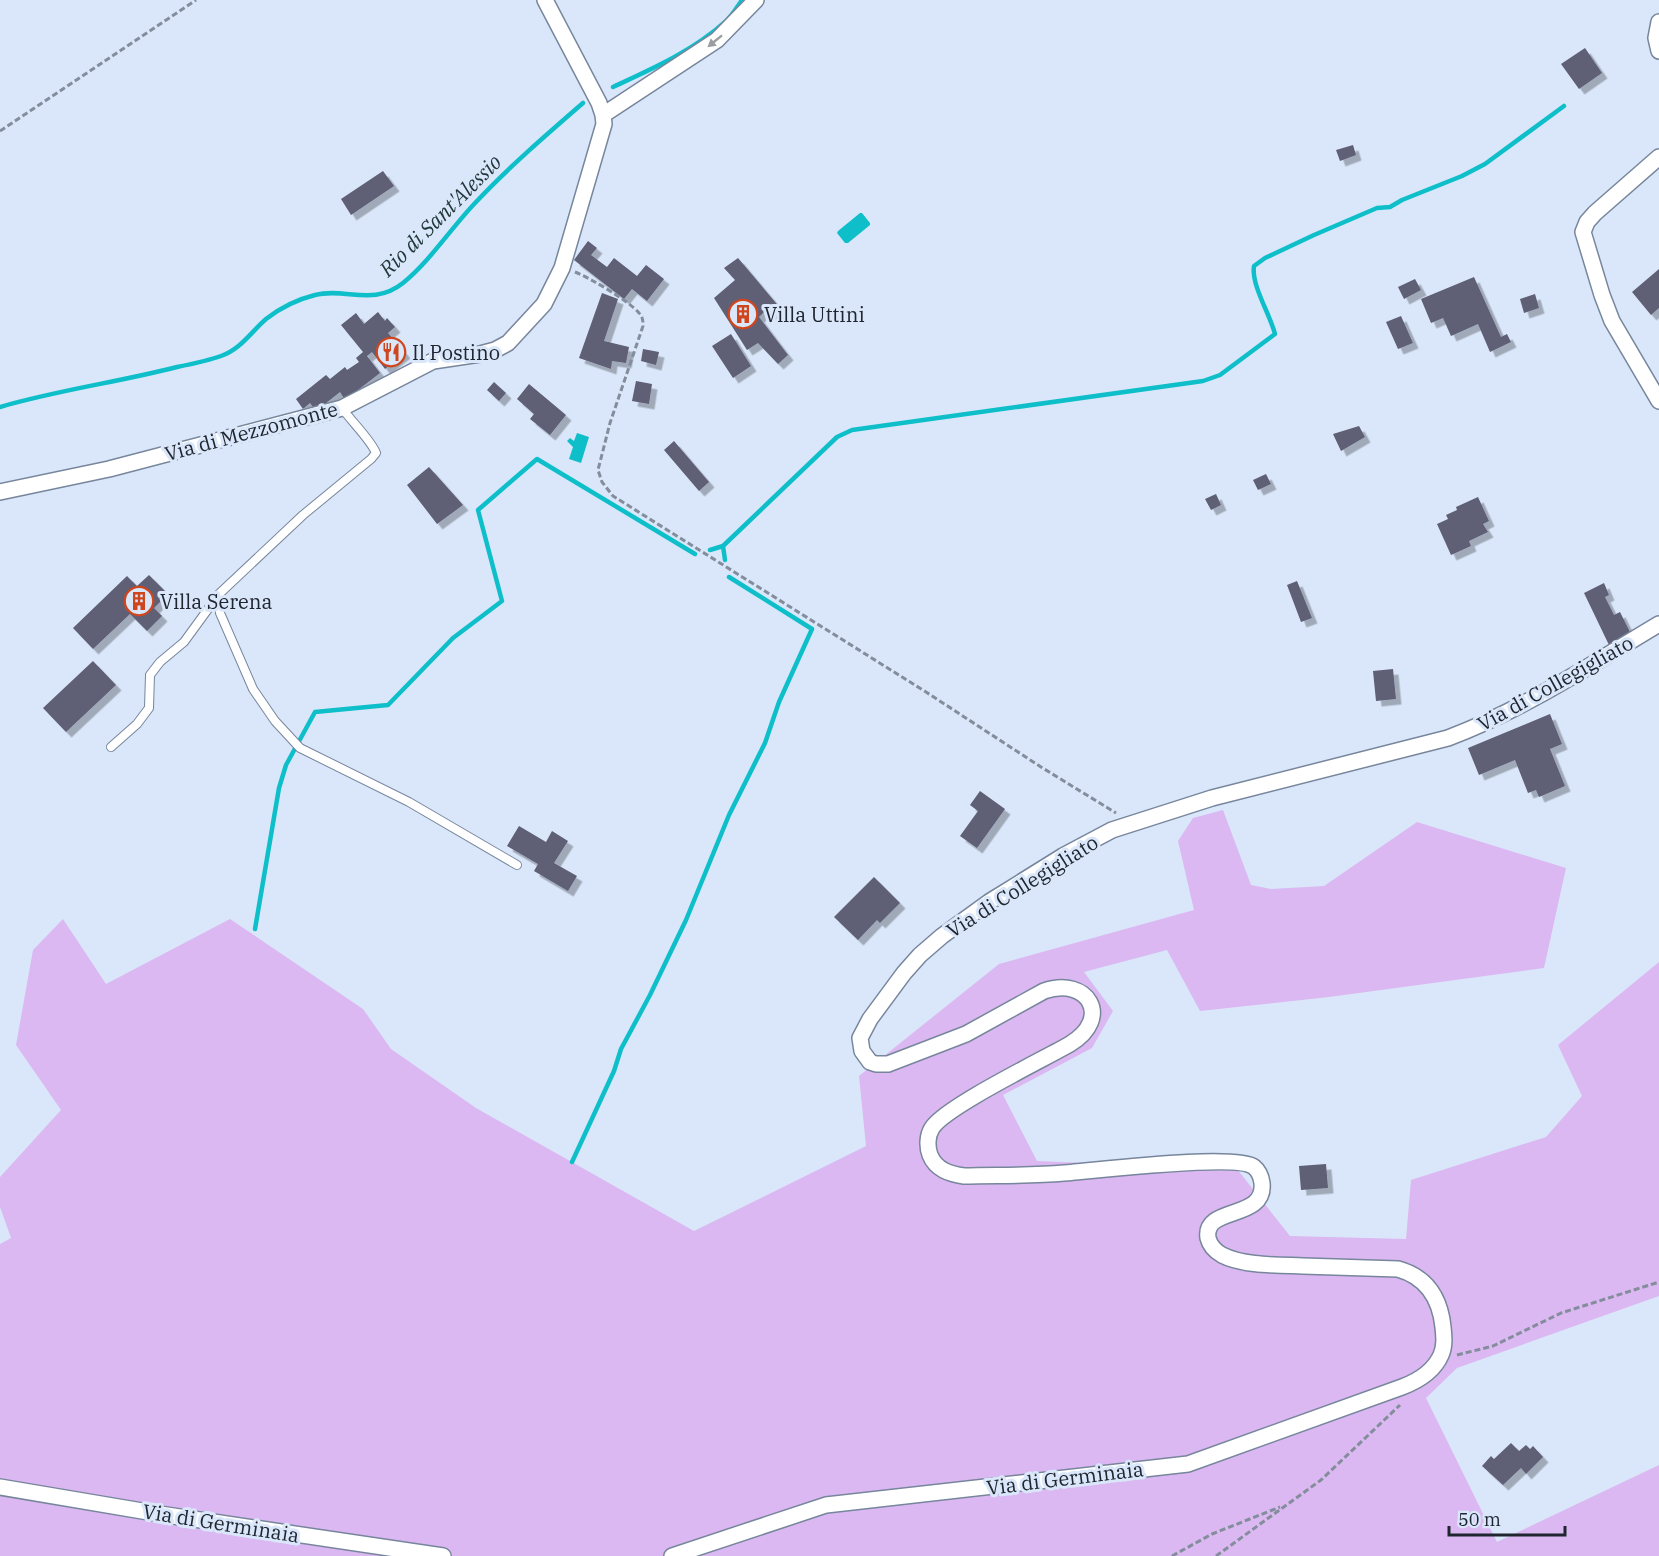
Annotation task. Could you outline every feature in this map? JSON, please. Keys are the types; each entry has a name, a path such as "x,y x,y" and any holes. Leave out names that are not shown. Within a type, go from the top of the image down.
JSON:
{"street":[{"path":"545,0 603,115 717,40 756,0"},
{"path":"1659,22 1656,38 1659,51"},
{"name":"Via di Mezzomonte","path":"0,492 110,469 342,408 433,361 480,354 508,343 544,304 562,268 603,132 603,115"},
{"path":"1659,157 1595,213 1587,222 1583,232 1612,321 1659,402"},
{"name":"Via di Collegigliato","path":"1440,1357 1444,1339 1437,1301 1427,1284 1410,1273 1398,1269 1272,1264 1234,1260 1215,1251 1209,1244 1208,1234 1211,1225 1224,1215 1250,1207 1261,1192 1262,1180 1259,1173 1247,1164 1164,1164 1062,1174 964,1176 950,1174 932,1161 928,1151 928,1138 937,1122 967,1101 1071,1044 1085,1033 1094,1011 1088,999 1075,989 1063,987 1044,991 966,1034 888,1064 876,1064 865,1057 860,1044 861,1032 920,955 942,936 989,902 1063,856 1112,830 1212,798 1438,741 1474,728 1519,707 1659,624"},
{"name":"Via di Germinaia","path":"672,1556 826,1505 1188,1464 1410,1384 1428,1372 1440,1357"},
{"name":"Via di Germinaia","path":"0,1487 160,1514 443,1556"}],"lane":[{"path":"111,747 136,724 149,708 150,675 160,662 184,642 219,594 303,515 371,459 375,453 373,445 354,426 342,408"},
{"path":"219,594 220,613 253,689 275,721 300,748 410,802 517,865"}],"path":[{"path":"0,131 196,0"},
{"path":"562,268 581,275 620,299 637,311 643,320 643,326 610,423 598,470 602,482 613,495 1041,767 1132,822"},
{"path":"1440,1357 1460,1355 1493,1346 1561,1313 1659,1282"},
{"path":"1216,1556 1321,1480 1406,1399"},
{"path":"1172,1556 1212,1534 1283,1506"}],"shaded area":[{"path":"1223,810 1251,885 1271,889 1324,886 1417,822 1566,868 1544,968 1329,997 1200,1011 1167,950 1084,972 1113,1011 1092,1048 1003,1095 1037,1161 1237,1169 1290,1236 1406,1239 1411,1180 1546,1137 1582,1096 1558,1045 1659,962 1659,1296 1457,1368 1426,1398 1497,1542 1659,1465 1659,1556 0,1556 0,1244 11,1238 0,1207 0,1177 61,1110 16,1045 33,950 63,919 106,984 230,919 363,1009 391,1049 476,1108 694,1231 866,1146 859,1076 999,964 1194,910 1178,841 1193,818"}],"water":[{"path":"860,213 870,225 845,243 837,233 838,231"},
{"path":"577,433 589,437 581,463 569,459 573,447 567,441 570,438 574,441"}],"building":[{"path":"1585,48 1602,73 1579,89 1561,64"},
{"path":"1353,145 1356,155 1340,161 1336,150"},
{"path":"383,171 394,186 351,215 341,199"},
{"path":"588,241 597,248 591,255 607,267 614,258 637,276 646,265 664,279 647,301 632,289 624,299 574,260"},
{"name":"Villa Uttini","path":"738,258 781,309 772,318 765,311 759,317 788,355 778,364 758,343 747,350 714,298 735,280 724,268"},
{"path":"1659,269 1659,308 1651,315 1632,292"},
{"path":"1474,277 1501,337 1507,334 1511,342 1490,352 1478,324 1451,336 1443,318 1431,323 1421,299"},
{"path":"1415,279 1421,290 1404,299 1398,287"},
{"path":"602,293 618,299 604,341 629,347 626,363 612,361 611,369 579,358"},
{"path":"1535,294 1539,308 1524,313 1520,299"},
{"path":"378,312 385,321 387,318 395,327 388,333 405,353 385,369 372,352 367,356 380,373 345,400 340,392 316,411 310,403 303,409 296,399 326,375 330,379 345,367 347,370 359,362 356,358 363,352 341,325 356,313 364,324"},
{"path":"1401,316 1413,343 1398,349 1386,322"},
{"path":"731,334 751,366 733,378 712,346"},
{"path":"643,349 659,352 656,365 641,361"},
{"path":"636,381 652,384 649,404 632,401"},
{"path":"494,382 506,393 499,401 487,390"},
{"path":"529,384 566,415 550,435 530,419 534,414 517,399"},
{"path":"1359,426 1365,437 1341,451 1333,434"},
{"path":"674,441 709,482 699,491 664,450"},
{"path":"429,467 463,505 437,524 407,485"},
{"path":"1266,474 1271,484 1258,490 1253,480"},
{"path":"1216,494 1221,505 1211,510 1205,499"},
{"path":"1478,497 1489,521 1483,524 1488,532 1469,541 1471,546 1451,555 1437,524 1448,519 1446,515 1457,510 1456,507"},
{"path":"149,575 168,594 154,608 162,616 147,631 130,614 93,649 73,628 127,576 137,586"},
{"path":"1297,581 1312,618 1301,622 1287,585"},
{"path":"1604,583 1609,595 1605,597 1614,615 1620,612 1631,634 1609,645 1584,593"},
{"path":"93,661 116,685 66,732 43,708"},
{"path":"1393,669 1396,699 1376,701 1373,671"},
{"path":"1550,714 1562,744 1550,749 1565,786 1539,797 1536,790 1528,793 1515,760 1479,775 1468,748"},
{"path":"980,791 1005,809 977,848 960,836 978,811 970,805"},
{"path":"519,826 546,842 552,831 568,841 554,863 577,876 568,891 534,871 538,864 507,846"},
{"path":"874,877 900,903 880,923 877,920 858,940 834,917"},
{"path":"1326,1164 1328,1188 1301,1190 1299,1166"},
{"path":"1511,1443 1519,1451 1526,1445 1530,1449 1533,1446 1543,1457 1526,1474 1521,1468 1503,1485 1482,1466 1491,1456 1494,1459"}],"waterway":[{"name":"Rio di Sant'Alessio","path":"613,87 672,59 699,42 728,20 742,0"},
{"name":"Rio di Sant'Alessio","path":"0,407 221,356 240,345 271,315 290,304 315,295 326,293 370,295 392,290 423,264 501,176 583,103"},
{"path":"710,550 723,546 837,437 852,430 1203,381 1220,375 1275,334 1255,282 1254,266 1265,258 1314,235 1377,208 1390,207 1462,176 1485,164 1564,106"},
{"path":"255,929 279,788 286,765 315,712 388,705 453,638 502,601 478,510 537,459 695,554"},
{"path":"723,546 725,560"},
{"path":"572,1162 614,1071 621,1049 686,920 729,815 765,743 779,702 812,629 729,577"}],"place":[{"name":"Villa Uttini","path":"743,314"},
{"name":"Il Postino","path":"391,352"},
{"name":"Villa Serena","path":"139,601"}]}
